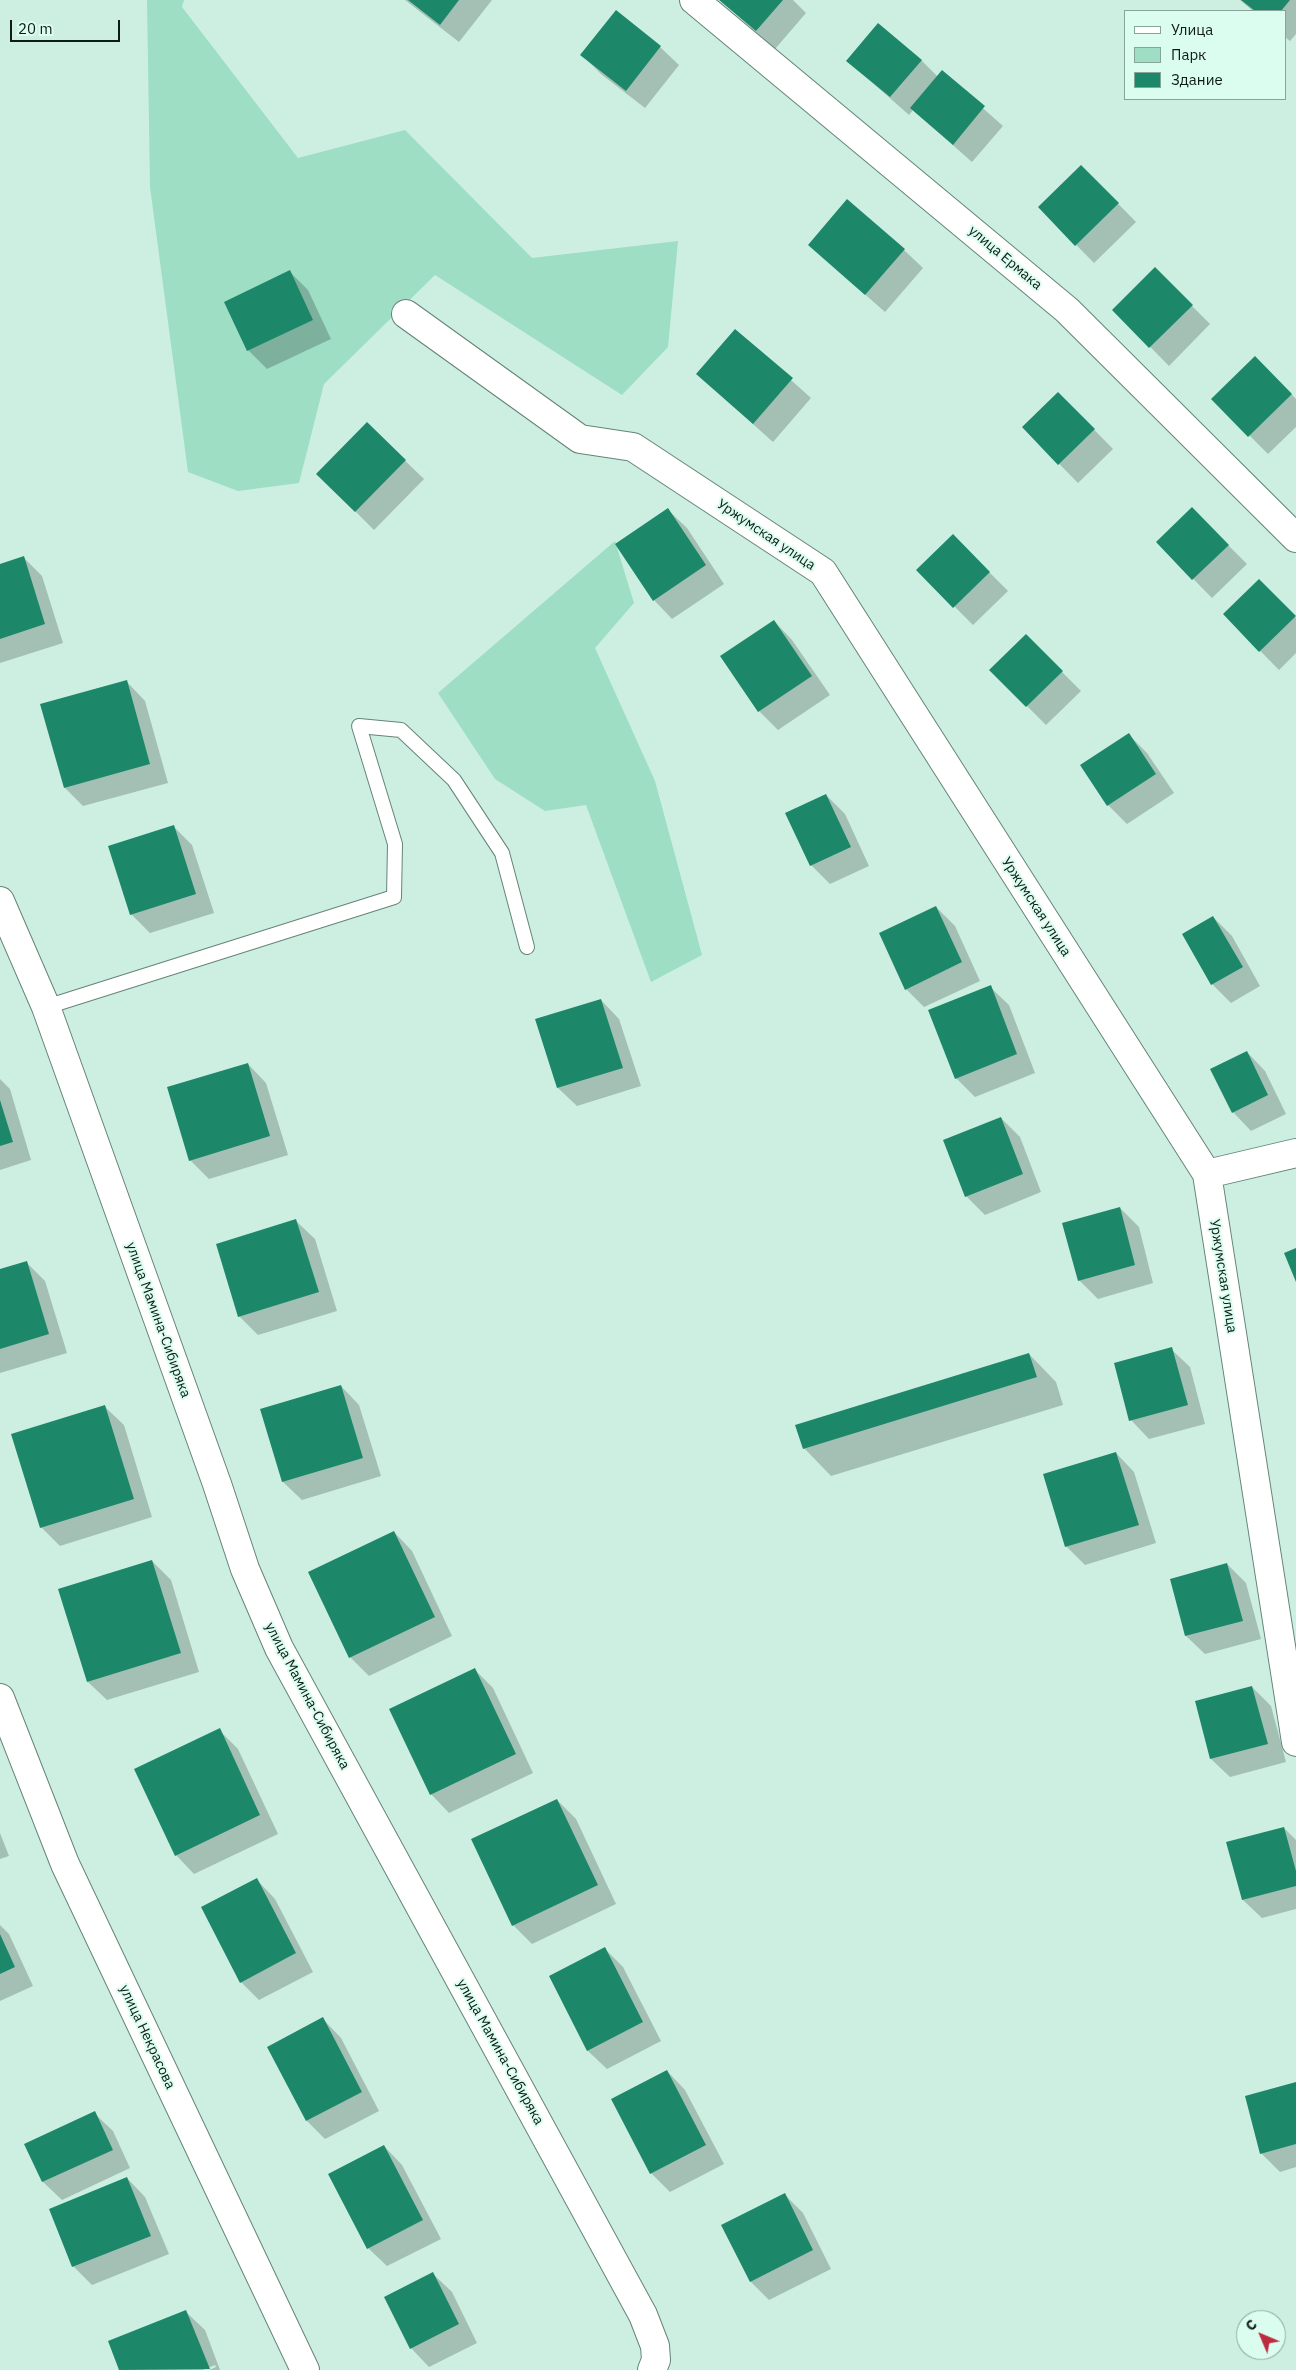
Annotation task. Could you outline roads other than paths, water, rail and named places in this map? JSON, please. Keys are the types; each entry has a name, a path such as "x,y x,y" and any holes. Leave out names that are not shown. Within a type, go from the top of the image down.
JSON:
{"street":[{"name":"улица Ермака","path":"694,0 1067,310 1296,538"},
{"name":"Уржумская улица","path":"406,314 580,439 633,447 823,572 1207,1174 1296,1742"},
{"name":"улица Мамина-Сибиряка","path":"0,902 46,1007 217,1484 245,1569 279,1648 643,2315 655,2346 656,2360 652,2370"},
{"path":"1207,1174 1296,1153"},
{"name":"улица Некрасова","path":"0,1698 65,1864 306,2370"}],"lane":[{"path":"46,1007 394,897 394,844 359,726 401,730 454,780 502,854 527,947"}]}
